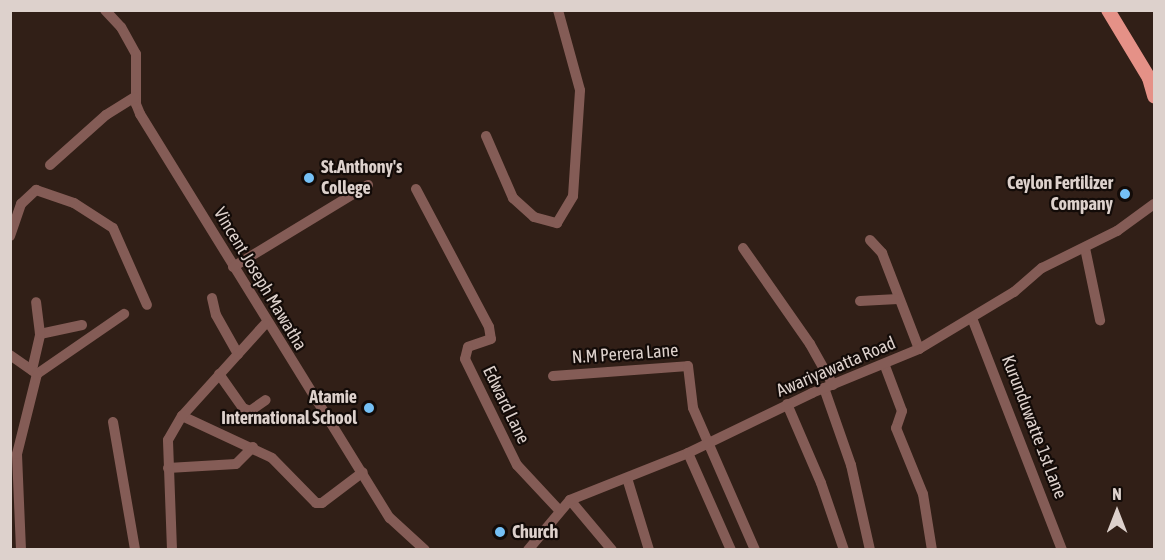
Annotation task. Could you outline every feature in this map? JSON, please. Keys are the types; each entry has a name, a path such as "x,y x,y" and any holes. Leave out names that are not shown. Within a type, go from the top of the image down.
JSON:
{"main road":[{"path":"1108,10 1149,78 1155,96"}],"street":[{"name":"Vincent Joseph Mawatha","path":"105,10 125,32 136,54 135,98 140,114 266,323 363,472 390,518 425,549"},
{"path":"486,136 513,198 534,217 556,223 573,196 580,90 558,10"},
{"path":"50,165 106,115 135,98"},
{"path":"233,267 368,184"},
{"name":"Edward Lane","path":"416,189 489,327 491,339 468,347 465,358 517,465 559,510"},
{"path":"10,236 21,204 36,190 74,203 114,228 147,305"},
{"path":"1154,204 1155,218"},
{"name":"Awariyawatta Road","path":"528,549 559,510 570,500 707,445 787,404 828,386 885,366 919,349 1014,292 1042,268 1085,248 1154,204"},
{"path":"870,240 882,253 919,349"},
{"path":"743,248 810,344 828,386 852,465 870,549"},
{"path":"1085,248 1100,320"},
{"path":"212,298 216,315 238,354"},
{"path":"860,301 898,299"},
{"path":"21,549 17,454 40,334 36,302"},
{"path":"34,372 124,314"},
{"name":"Kurunduwatte 1st Lane","path":"972,318 1062,549"},
{"path":"172,549 168,440 182,416 266,323"},
{"path":"40,334 82,325"},
{"path":"10,355 34,372"},
{"name":"N.M Perera Lane","path":"553,376 688,366 693,408 707,445"},
{"path":"885,366 902,411 896,428 923,494 932,549"},
{"path":"219,374 243,408 250,411 266,400"},
{"path":"787,404 821,483 844,549"},
{"path":"182,416 253,447 281,466 316,503 322,503 363,472"},
{"path":"113,422 135,549"},
{"path":"707,445 755,549"},
{"path":"168,468 236,464 253,447"},
{"path":"688,453 731,549"},
{"path":"627,478 649,549"},
{"path":"570,500 612,549"}],"place":[{"name":"St.Anthony's College","path":"309,178"},
{"name":"Ceylon Fertilizer Company","path":"1125,194"},
{"name":"Atamie International School","path":"369,408"},
{"name":"Church","path":"500,532"}]}
